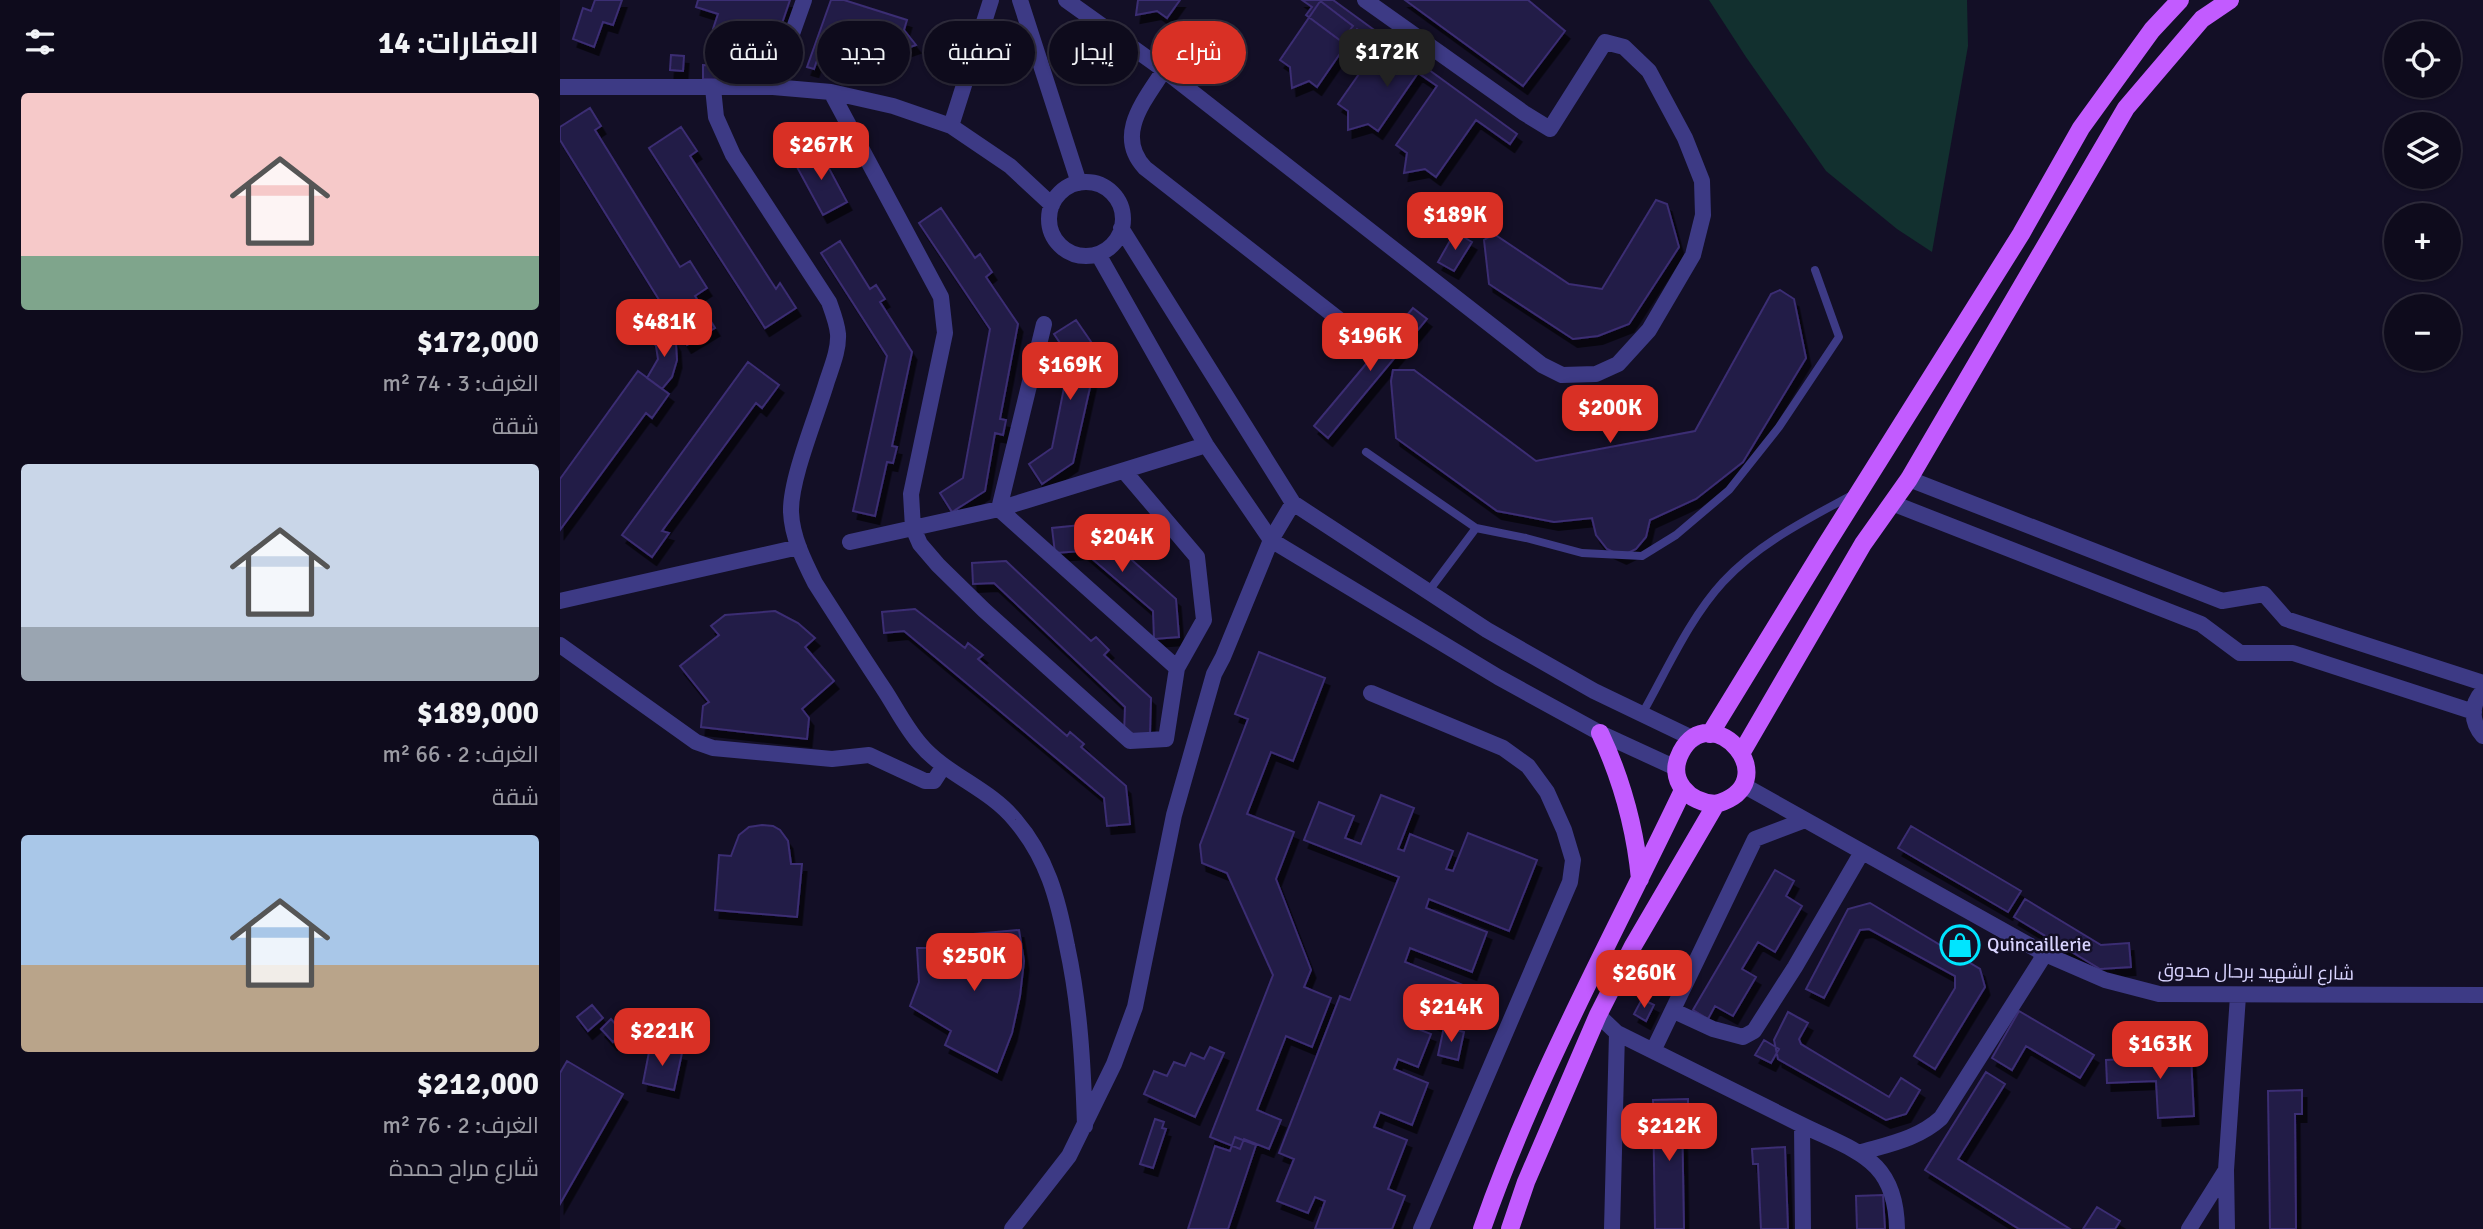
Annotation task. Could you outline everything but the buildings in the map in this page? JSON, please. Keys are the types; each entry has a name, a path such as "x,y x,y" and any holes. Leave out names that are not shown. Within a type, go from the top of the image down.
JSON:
{"main road":[{"path":"1702,736 1729,739 1742,752 1746,763 1743,785 1726,801 1716,804 1703,804 1692,799 1683,790 1676,768 1679,756 1685,746 1702,736 1860,490 2021,234 2081,128 2152,30 2179,0"},
{"path":"1742,752 1863,544 1909,479 2126,108 2202,19 2230,0"},
{"path":"1600,733 1628,804 1640,879"},
{"path":"1482,1229 1501,1175 1558,1047 1683,790"},
{"path":"1510,1229 1526,1182 1598,1015 1633,946 1716,804"}],"street":[{"path":"773,87 804,0"},
{"path":"951,126 991,0"},
{"path":"1020,0 1079,183"},
{"path":"1066,0 1152,61"},
{"path":"1182,84 1542,365 1562,375 1596,374 1618,364 1649,330 1693,255 1703,215 1702,181 1685,138 1649,71 1624,47 1605,42 1550,129 1366,0"},
{"path":"1155,84 1136,114 1131,137 1135,157 1145,168 1341,321"},
{"path":"560,88 773,87 831,92 892,106 951,126 1010,166 1052,205"},
{"path":"713,88 716,117 733,155 830,302 836,321 838,337 835,358 798,472 791,509 799,547 815,583 919,743 943,767 962,776 1014,818 1039,852 1052,881 1077,993 1082,1039 1085,1126"},
{"path":"831,92 941,297 945,334 911,494 914,528 920,544 938,565 1130,741 1166,739 1177,668 1204,620 1197,557 1124,471"},
{"path":"1091,182 1103,186 1119,204 1121,228 1116,239 1098,254 1074,254 1055,240 1050,229 1049,216 1058,194 1079,183 1091,182"},
{"path":"1121,228 1293,503 1499,637 1594,691 1642,714 1702,736"},
{"path":"1098,254 1206,445 1271,540 1498,677 1600,733 1676,768"},
{"path":"999,509 1044,324"},
{"path":"850,542 999,509 1206,445"},
{"path":"1909,479 2222,601 2264,594 2286,619 2483,683"},
{"path":"1012,1229 1069,1156 1114,1064 1135,1007 1174,816 1214,674 1271,540 1293,503"},
{"path":"1892,503 2201,624 2240,653 2293,653 2474,712"},
{"path":"999,509 1177,668"},
{"path":"560,601 799,547"},
{"path":"560,645 696,742 713,748 832,759 869,755 925,781 934,781 943,767"},
{"path":"2483,691 2478,696 2474,712 2476,726 2483,736"},
{"path":"1371,693 1503,748 1528,766 1547,792 1564,830 1573,860 1570,882 1421,1229"},
{"name":"شارع الشهيد برحال صدوق","path":"1743,785 2045,954 2105,981 2159,994 2483,995"},
{"path":"1653,1051 1755,839 1805,820"},
{"path":"1674,1011 1713,1029 1744,1037 1754,1031 1862,852"},
{"path":"1860,1153 1910,1138 1927,1130 1941,1118 2045,954"},
{"path":"2227,1229 2226,1170 2238,996"},
{"path":"1598,1015 1617,1033 1860,1153 1876,1165 1889,1183 1897,1206 1898,1229"},
{"path":"1612,1229 1617,1033"},
{"path":"1802,1125 1803,1229"},
{"path":"2189,1229 2226,1170"}],"lane":[{"path":"1366,452 1476,528 1582,553 1642,556 1676,535 1729,490 1779,427 1839,337 1815,270"},
{"path":"1642,714 1702,609 1724,581 1756,552 1788,530 1860,490"},
{"path":"1428,592 1476,528"}],"green space":[{"path":"1709,0 1967,0 1968,46 1932,252 1897,229 1826,171"}],"place":[{"name":"Quincaillerie","path":"1960,945"}]}
